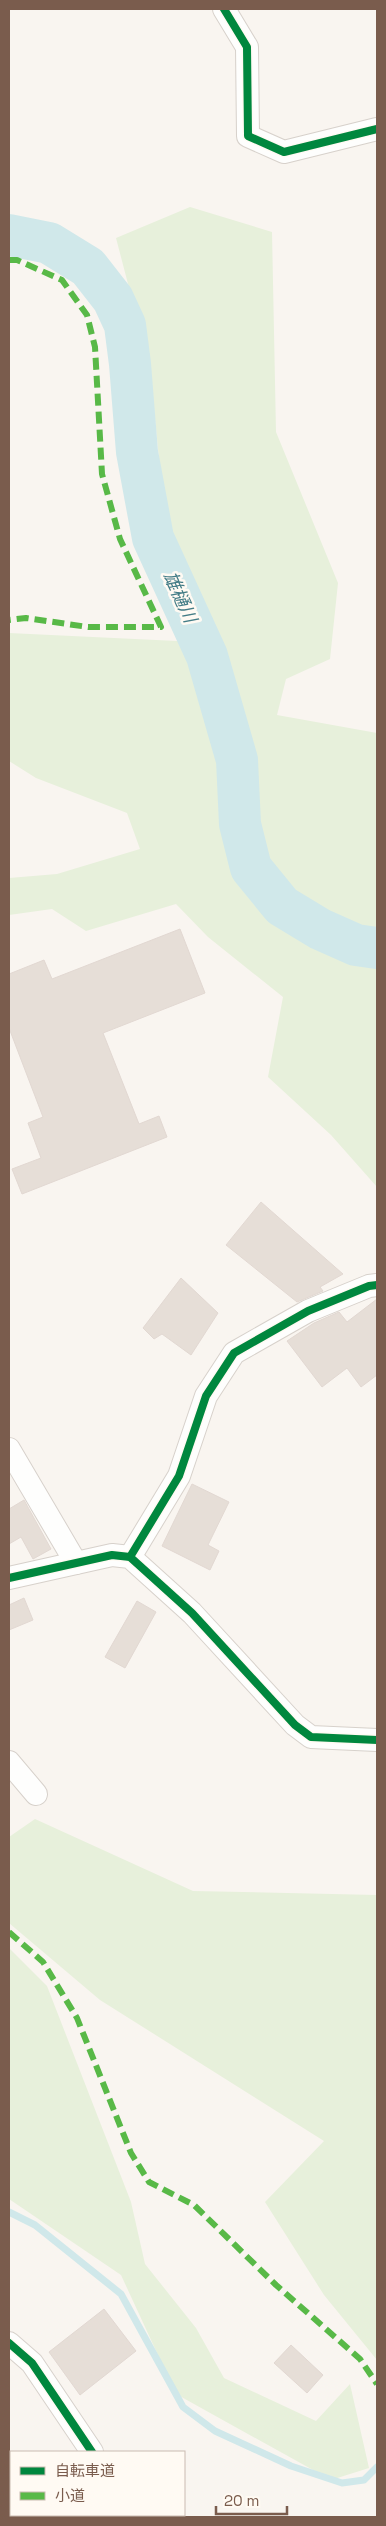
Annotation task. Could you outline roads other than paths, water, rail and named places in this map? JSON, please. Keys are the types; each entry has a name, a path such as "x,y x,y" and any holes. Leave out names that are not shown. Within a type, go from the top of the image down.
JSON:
{"street":[{"path":"224,9 247,46 248,136 284,152 377,129"},
{"path":"130,1557 179,1476 206,1396 234,1354 308,1311 369,1286 377,1285"},
{"path":"9,1449 76,1563"},
{"path":"9,1578 112,1555 130,1557 192,1613 295,1725 311,1737 377,1740"},
{"path":"9,1762 36,1794"},
{"path":"9,2343 32,2363 91,2451"}],"waterway":[{"name":"雄樋川","path":"9,235 49,243 88,267 113,299 125,325 137,452 153,538 207,656 237,760 240,824 251,868 282,906 320,929 356,945 377,948"},
{"path":"9,2212 35,2225 121,2294 183,2407 215,2431 291,2466 342,2483 364,2480 377,2467"}]}
